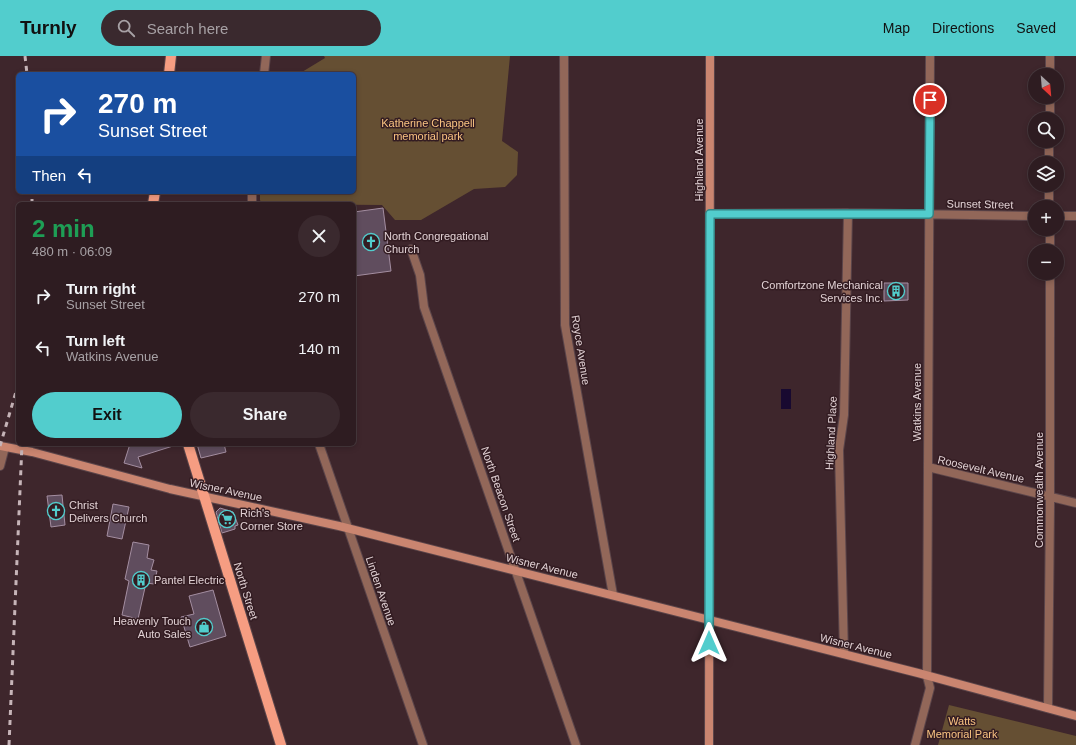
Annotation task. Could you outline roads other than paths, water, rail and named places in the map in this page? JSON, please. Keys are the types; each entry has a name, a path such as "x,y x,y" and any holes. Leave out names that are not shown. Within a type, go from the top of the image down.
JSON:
{"main road":[{"path":"169,72 171,56"},
{"name":"North Street","path":"189,446 281,745"}],"street":[{"path":"264,72 266,56"},
{"name":"Royce Avenue","path":"564,56 565,325 613,595"},
{"name":"Highland Avenue","path":"709,745 710,56"},
{"name":"Watkins Avenue","path":"915,745 930,688 928,676 928,468 930,56"},
{"path":"1050,56 1050,68"},
{"name":"Sunset Street","path":"710,214 848,213 1028,216"},
{"name":"Highland Place","path":"844,654 839,450 844,415 848,213"},
{"path":"1064,216 1076,216"},
{"name":"North Beacon Street","path":"411,249 420,275 424,307 576,745"},
{"name":"Commonwealth Avenue","path":"1048,708 1050,280"},
{"name":"Linden Avenue","path":"320,446 423,745"},
{"path":"0,466 3,447"},
{"name":"Wisner Avenue","path":"3,447 32,452 204,497 348,528 613,595 709,621 844,654 1076,716"},
{"name":"Roosevelt Avenue","path":"928,468 1076,503"}],"railway":[{"path":"25,56 27,72"},
{"path":"32,194 32,202"},
{"path":"0,446 16,392"},
{"path":"9,745 22,446"}],"place":[{"name":"North Congregational Church","path":"371,242"},
{"name":"Comfortzone Mechanical Services Inc.","path":"896,291"},
{"name":"Christ Delivers Church","path":"56,511"},
{"name":"Rich's Corner Store","path":"227,519"},
{"name":"Pantel Electric","path":"141,580"},
{"name":"Heavenly Touch Auto Sales","path":"204,627"}],"park label":[{"name":"Katherine Chappell memorial park","path":"428,129"},
{"name":"Watts Memorial Park","path":"962,727"}]}
